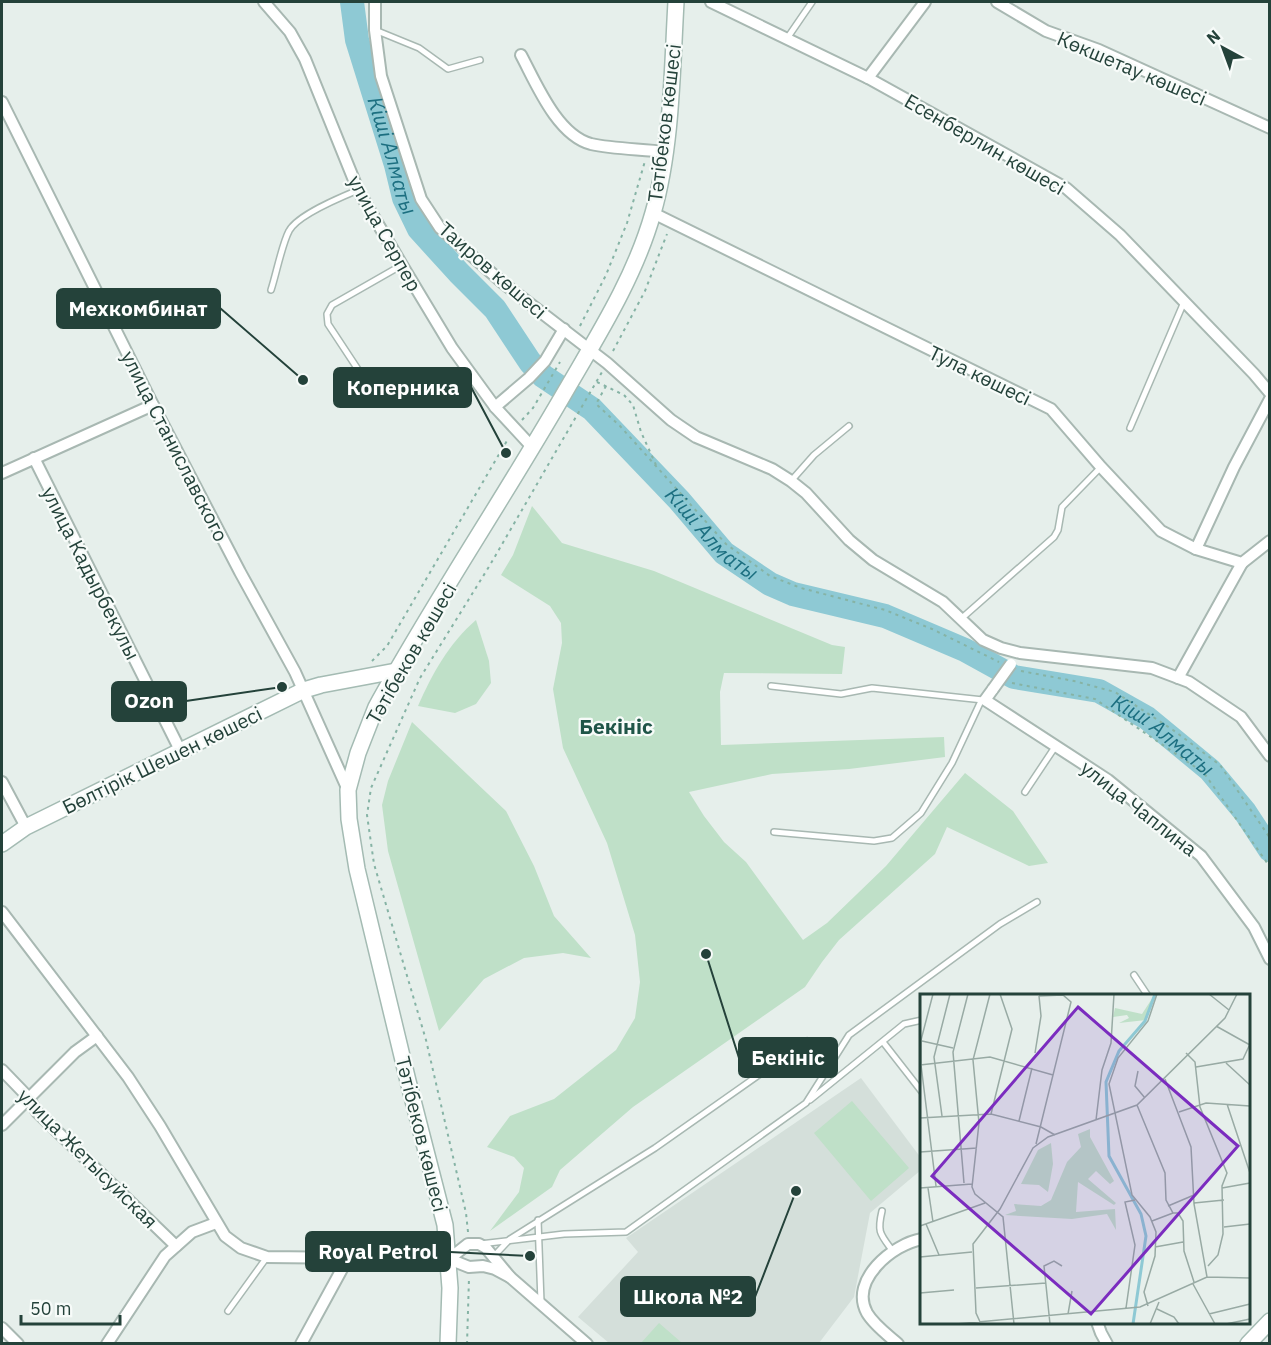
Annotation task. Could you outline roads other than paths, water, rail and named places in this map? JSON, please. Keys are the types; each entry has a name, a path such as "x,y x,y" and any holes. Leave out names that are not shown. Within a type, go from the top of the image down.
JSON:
{"main road":[{"name":"Тәтібеков көшесі","path":"448,1344 450,1288 445,1225 357,869 349,819 348,790 361,744 376,707 591,350 625,284 653,213 665,152 676,2"},
{"name":"Бөлтірік Шешен көшесі","path":"2,844 26,827 304,690 396,671"},
{"path":"1248,1344 1269,1321"}],"street":[{"name":"улица Серпер","path":"264,2 290,32 305,59 358,190 452,348 495,407 533,448"},
{"name":"Таиров көшесі","path":"375,2 375,30 381,76 421,199 440,228 503,283 575,336 671,420 696,437 772,468 791,481 806,493 849,540 873,560 943,602 983,640 1020,653 1152,668 1189,682 1241,717 1269,756"},
{"name":"Есенберлин көшесі","path":"711,2 788,37 868,78 1066,188 1120,235 1254,374 1269,393"},
{"path":"868,78 925,2"},
{"name":"Көкшетау көшесі","path":"998,2 1046,31 1099,50 1269,128"},
{"path":"521,55 552,112 571,132 590,144 665,152"},
{"name":"улица Станиславского","path":"2,102 153,405 304,690 348,790"},
{"name":"Тула көшесі","path":"653,213 1051,410 1161,531 1196,549 1242,562"},
{"path":"495,407 529,378 544,361 564,329"},
{"path":"1196,549 1269,399"},
{"path":"2,473 153,405"},
{"name":"улица Кадырбекулы","path":"34,458 181,752"},
{"path":"1178,678 1242,562 1269,541"},
{"path":"983,700 1020,653"},
{"name":"улица Чаплина","path":"983,700 1108,780 1201,856 1254,927 1269,959"},
{"path":"2,782 26,827"},
{"path":"2,912 128,1077 160,1126 216,1224 225,1236 241,1248 267,1257 449,1259 470,1267 483,1266 495,1269 510,1277"},
{"path":"2,1125 75,1052 97,1036"},
{"name":"улица Жетысуйская","path":"2,1070 28,1097 37,1112 176,1246"},
{"path":"107,1344 165,1256 192,1232 216,1224"},
{"path":"898,1344 867,1313 862,1297 868,1278 892,1250 920,1239"},
{"path":"449,1259 473,1244 486,1248 510,1277 587,1344"},
{"path":"301,1344 348,1258"},
{"path":"1097,1324 1107,1344"},
{"path":"2,1329 18,1344"}],"lane":[{"path":"375,18 381,2"},
{"path":"788,37 812,2"},
{"path":"375,30 419,48 448,69 480,60"},
{"path":"271,290 289,231 296,222 332,201 358,190"},
{"path":"359,371 328,324 327,314 332,304 402,265"},
{"path":"1130,428 1184,302"},
{"path":"791,481 814,456 849,426"},
{"path":"962,618 1054,537 1058,530 1062,507 1101,467"},
{"path":"771,686 841,694 872,688 983,700 952,763 921,813 892,838 874,841 774,832"},
{"path":"1025,792 1056,745"},
{"path":"806,1103 849,1035 1000,924 1037,902"},
{"path":"1134,975 1147,994"},
{"path":"473,1244 540,1236 626,1232 806,1103 904,1024 920,1020"},
{"path":"483,1266 510,1239 654,1148 807,1041"},
{"path":"883,1042 920,1091"},
{"path":"882,1211 878,1226 879,1232 892,1250"},
{"path":"538,1220 541,1304"},
{"path":"228,1311 267,1257"}],"waterway":[{"name":"Кіші Алматы","path":"352,2 357,40 404,198 419,229 495,309 530,362 543,376 592,409 679,500 724,553 770,584 793,594 885,616 965,650 1014,677 1099,691 1147,718 1210,770 1245,812 1270,850"}],"place":[{"name":"Мехкомбинат","path":"303,380"},
{"name":"Коперника","path":"506,453"},
{"name":"Ozon","path":"282,687"},
{"name":"Бекініс","path":"706,954"},
{"name":"Школа №2","path":"796,1191"},
{"name":"Royal Petrol","path":"530,1256"}],"district":[{"name":"Бекініс","path":"616,726"}]}
